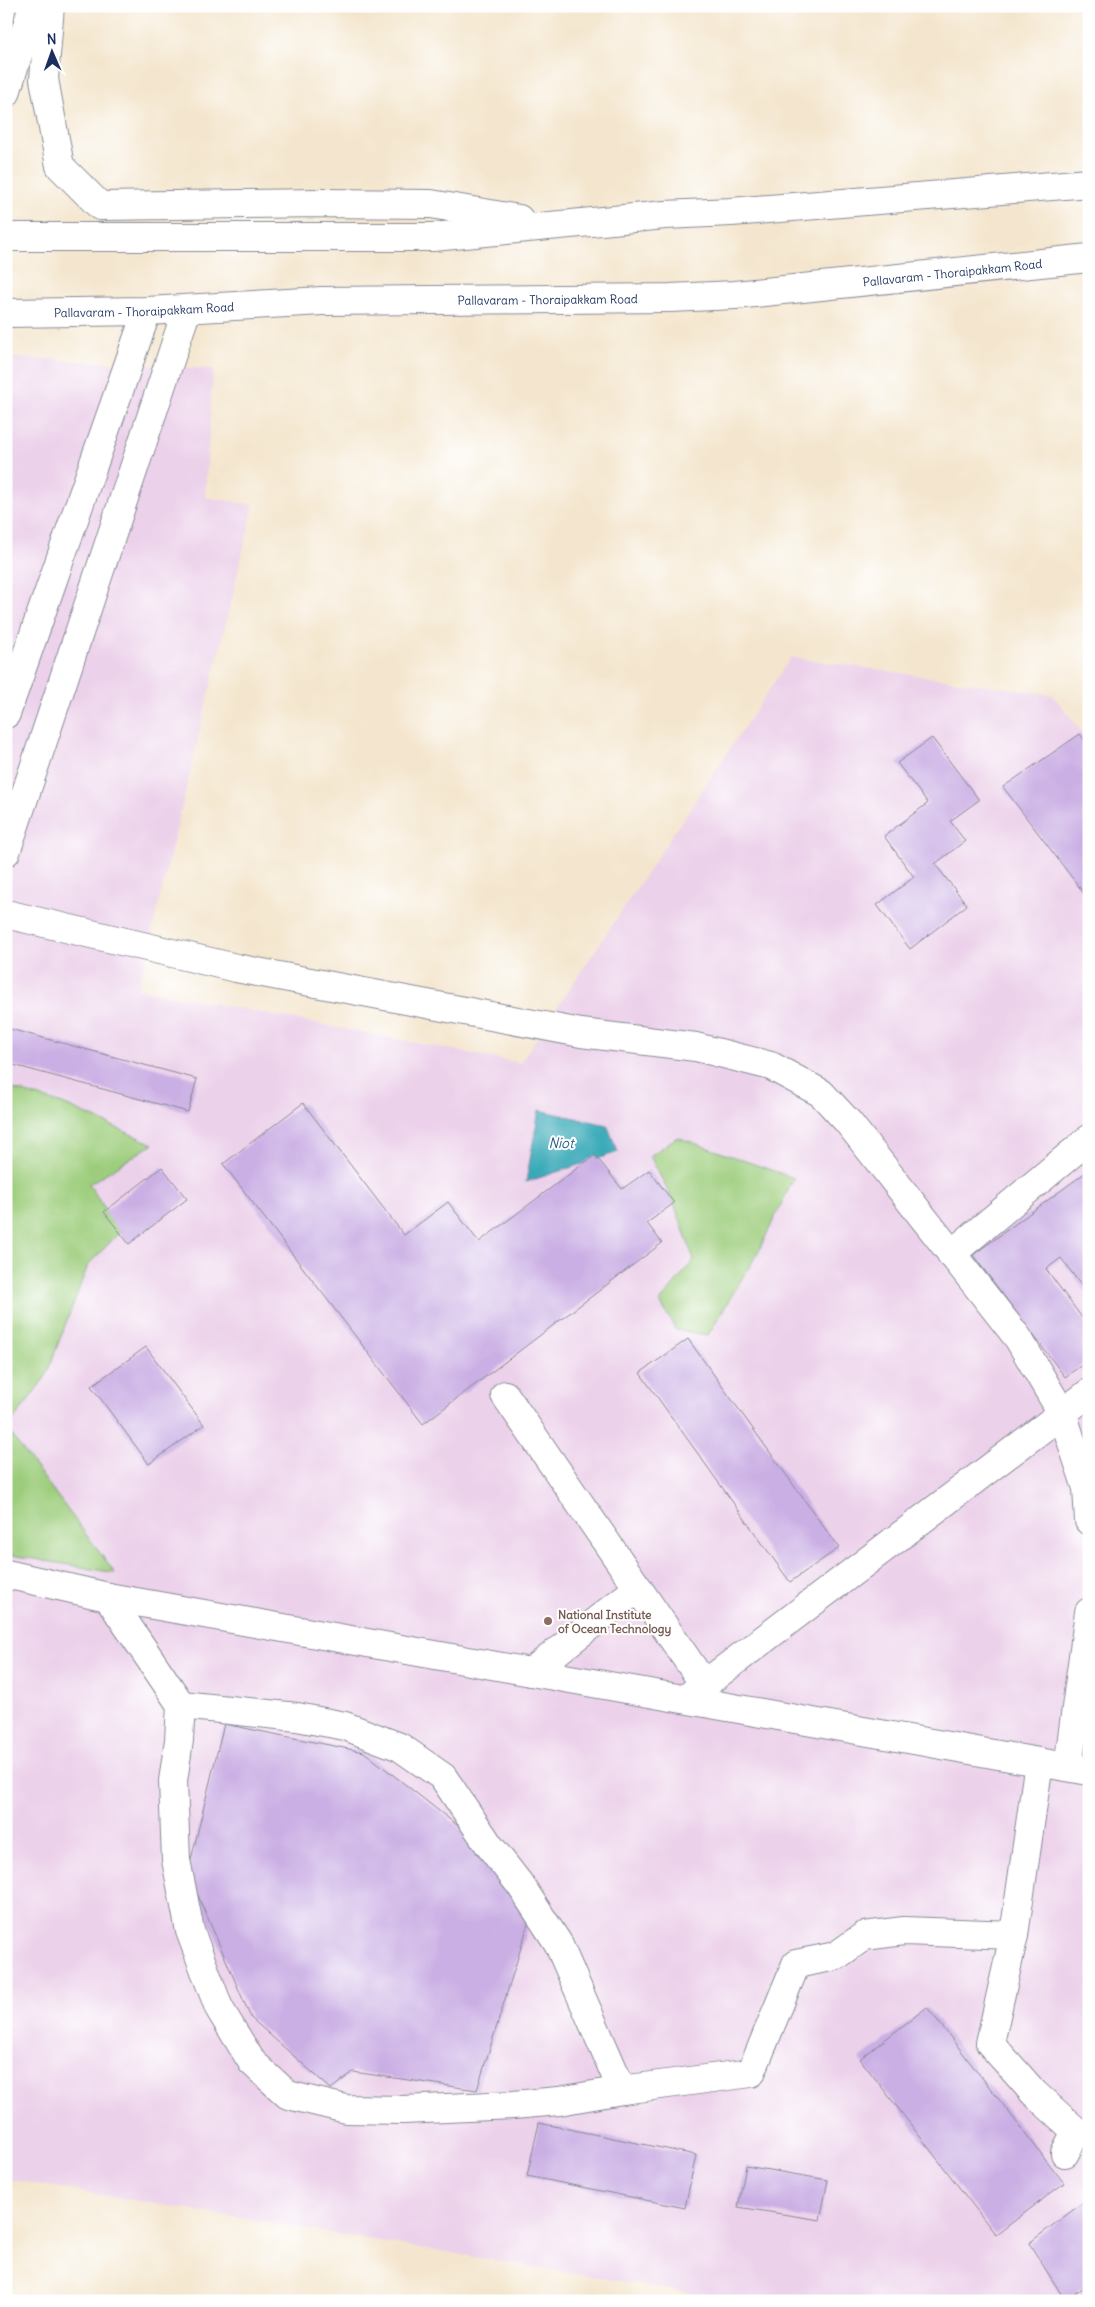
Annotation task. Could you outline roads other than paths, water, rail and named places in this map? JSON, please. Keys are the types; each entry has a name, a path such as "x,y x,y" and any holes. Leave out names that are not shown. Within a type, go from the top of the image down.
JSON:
{"main road":[{"path":"6,93 33,6"},
{"path":"50,6 44,80 60,166 100,206 320,202 431,204 554,226"},
{"path":"6,237 433,237 665,215 731,212 1089,183"},
{"name":"Pallavaram - Thoraipakkam Road","path":"6,313 147,311 322,300 670,298 734,295 1089,258"},
{"path":"6,852 187,309"},
{"path":"6,714 147,311"},
{"path":"6,914 236,968 581,1033 696,1047 771,1066 821,1093 848,1122 1018,1338 1062,1414 1087,1488 1089,1521"},
{"path":"951,1254 1089,1139"},
{"path":"694,1691 1089,1393"},
{"path":"505,1396 638,1588 694,1691"},
{"path":"6,1574 108,1597 531,1672 694,1691 1078,1769 1089,1612"},
{"path":"531,1672 638,1588"},
{"path":"108,1597 181,1705 179,1740 173,1782 176,1860 190,1931 219,2008 252,2062 288,2095 346,2109 403,2110 550,2102 622,2090 751,2073 796,1964 836,1956 864,1936 904,1931 1014,1935"},
{"path":"181,1705 297,1716 345,1726 400,1747 443,1777 489,1845 521,1886 558,1943 622,2090"},
{"path":"1039,1762 1014,1935 990,2042 1034,2093 1076,2131 1065,2153"}],"water":[{"name":"Niot","path":"539,1110 607,1125 618,1152 526,1182"}],"place":[{"name":"National Institute of Ocean Technology","path":"548,1621"}]}
